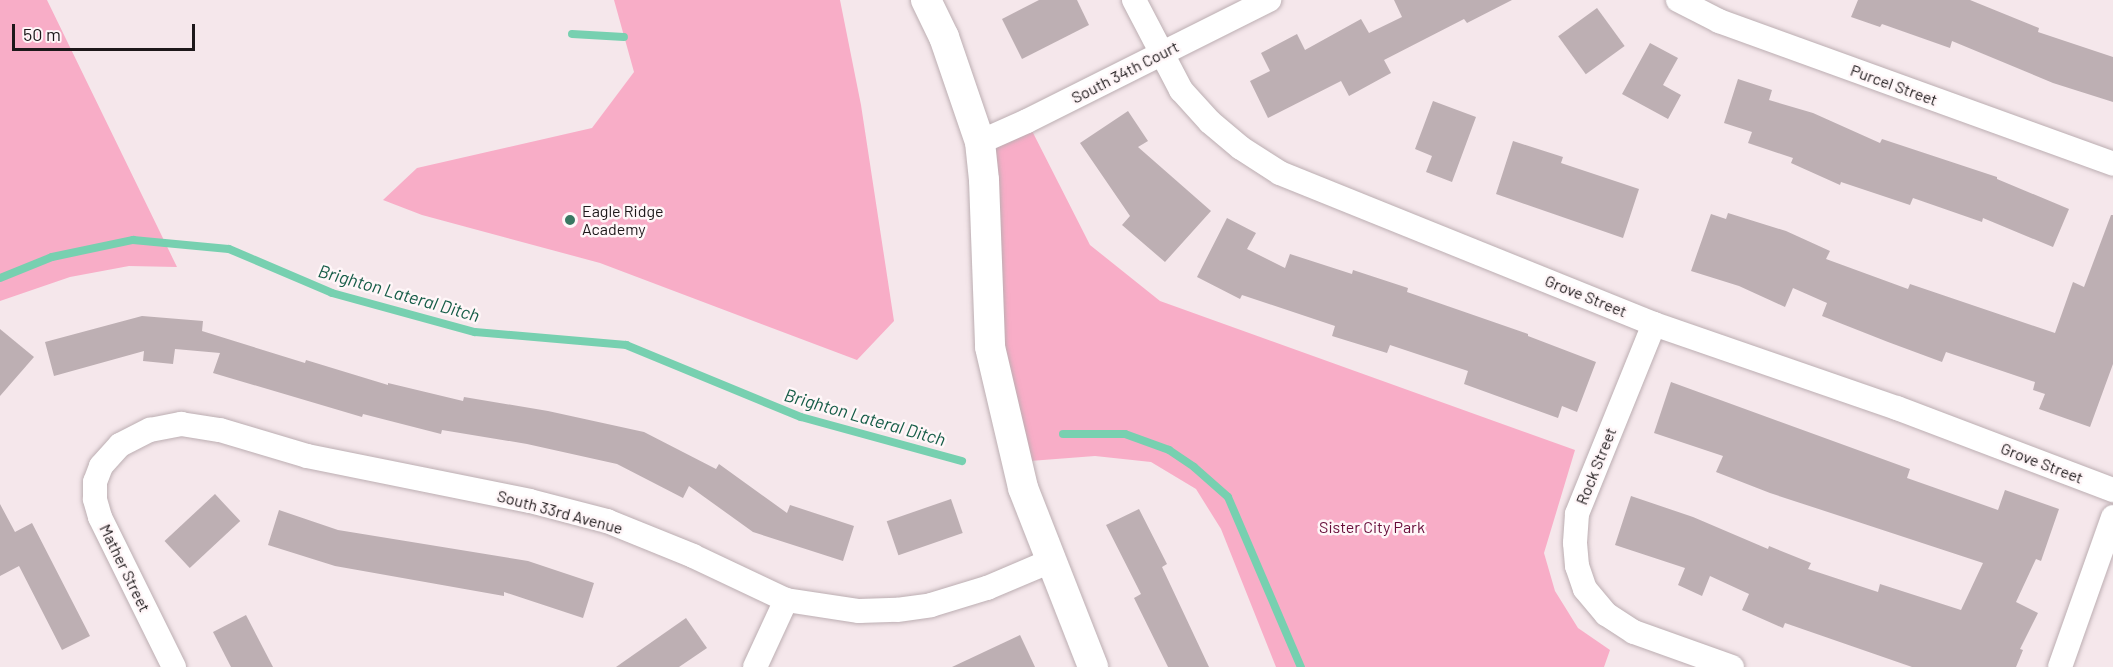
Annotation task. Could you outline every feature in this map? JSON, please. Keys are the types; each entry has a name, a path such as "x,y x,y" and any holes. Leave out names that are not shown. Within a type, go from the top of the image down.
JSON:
{"street":[{"path":"926,0 944,37 980,142 984,180 990,347 1023,488 1093,667"},
{"name":"Grove Street","path":"1134,0 1181,90 1210,122 1241,148 1280,173 1654,324 1897,408 2113,490"},
{"name":"South 34th Court","path":"980,142 1269,0"},
{"name":"Purcel Street","path":"1678,0 1719,21 2113,164"},
{"name":"Rock Street","path":"1654,324 1577,514 1575,543 1577,566 1585,589 1606,614 1634,632 1732,667"},
{"name":"South 33rd Avenue","path":"101,466 120,445 150,430 181,424 220,429 307,456 530,501 607,522 693,556 786,600 860,611 897,610 931,605 987,588 1053,560"},
{"name":"Mather Street","path":"101,466 95,482 95,499 100,517 174,667"},
{"path":"2060,667 2113,517"},
{"path":"755,667 786,600"}],"green space":[{"path":"0,0 47,0 177,267 129,266 70,277 0,301"},
{"path":"614,0 840,0 861,105 894,321 857,360 600,263 422,215 383,200 417,168 592,128 634,72"},
{"name":"Sister City Park","path":"1027,121 1090,245 1160,301 1575,450 1544,553 1555,591 1578,628 1610,650 1604,667 1276,667 1221,529 1196,489 1151,462 1095,456 1017,462 980,142"}],"building":[{"path":"1039,0 1077,0 1089,25 1022,59 1002,19"},
{"path":"1394,0 1512,0 1467,23 1464,19 1384,60 1391,73 1349,96 1341,81 1268,118 1250,81 1270,71 1261,53 1297,34 1305,50 1361,19 1369,33 1402,17"},
{"path":"1858,0 1970,0 2039,28 2038,32 2113,57 2113,102 2053,83 1952,41 1950,48 1882,24 1880,27 1851,17"},
{"path":"1597,8 1625,46 1586,74 1558,36"},
{"path":"1650,43 1678,58 1663,85 1681,95 1668,119 1622,94"},
{"path":"1738,79 1772,90 1769,100 1813,113 1880,143 1882,139 1997,177 1997,179 2069,209 2053,247 1983,218 1982,222 1913,198 1910,205 1841,182 1840,185 1791,163 1793,158 1748,143 1752,132 1724,123"},
{"path":"1433,101 1476,117 1452,182 1426,172 1432,156 1415,149"},
{"path":"1128,111 1148,141 1138,147 1211,211 1165,262 1122,225 1130,216 1080,143"},
{"path":"1513,141 1563,157 1561,163 1639,189 1623,238 1496,194"},
{"path":"1728,213 1786,231 1830,251 1826,259 1908,289 1910,284 2055,333 2073,282 2084,287 2111,215 2113,215 2113,364 2090,427 2039,409 2045,394 2033,390 2035,382 1946,352 1942,362 1888,342 1822,316 1827,303 1793,288 1785,307 1739,286 1691,271 1711,214 1726,219"},
{"path":"1227,218 1256,233 1247,249 1285,268 1290,254 1352,274 1353,270 1408,288 1407,292 1528,334 1528,336 1596,362 1577,412 1562,406 1558,418 1464,384 1468,371 1390,345 1387,353 1332,336 1335,326 1242,295 1240,299 1197,277"},
{"path":"142,316 203,321 202,331 305,363 306,360 388,385 388,383 463,401 464,397 548,411 644,432 716,469 719,464 787,513 790,505 854,526 843,561 753,532 689,486 683,498 617,464 527,444 442,430 441,434 363,414 362,417 213,373 220,353 175,349 173,364 143,361 144,351 54,376 45,342"},
{"path":"0,329 34,357 0,396"},
{"path":"1671,382 1910,469 1907,478 1998,510 2005,490 2059,509 2041,561 2036,559 2016,602 2038,613 2020,649 2023,650 2016,667 1912,667 1785,623 1783,628 1742,610 1749,594 1710,576 1702,596 1678,585 1685,568 1615,545 1631,496 1693,517 1768,549 1769,546 1811,563 1808,569 1878,592 1880,584 1961,610 1983,563 1770,493 1716,472 1723,456 1654,433"},
{"path":"215,494 240,521 190,568 165,541"},
{"path":"951,499 963,533 898,555 887,521"},
{"path":"0,504 15,532 32,523 90,636 62,650 19,566 0,576"},
{"path":"1139,509 1167,564 1162,567 1209,667 1168,667 1134,598 1141,594 1106,525"},
{"path":"279,510 338,530 528,561 594,583 583,618 504,592 504,596 335,566 268,545"},
{"path":"246,615 273,667 231,667 213,632"},
{"path":"686,618 707,648 679,667 616,667"},
{"path":"1020,635 1035,667 952,667"}],"waterway":[{"path":"572,34 624,37"},
{"name":"Brighton Lateral Ditch","path":"0,278 52,257 133,240 229,249 332,293 475,332 626,345 801,417 962,461"},
{"name":"Brighton Lateral Ditch","path":"1063,434 1125,434 1169,450 1194,467 1228,497 1301,667"}],"place":[{"name":"Eagle Ridge Academy","path":"570,220"}]}
